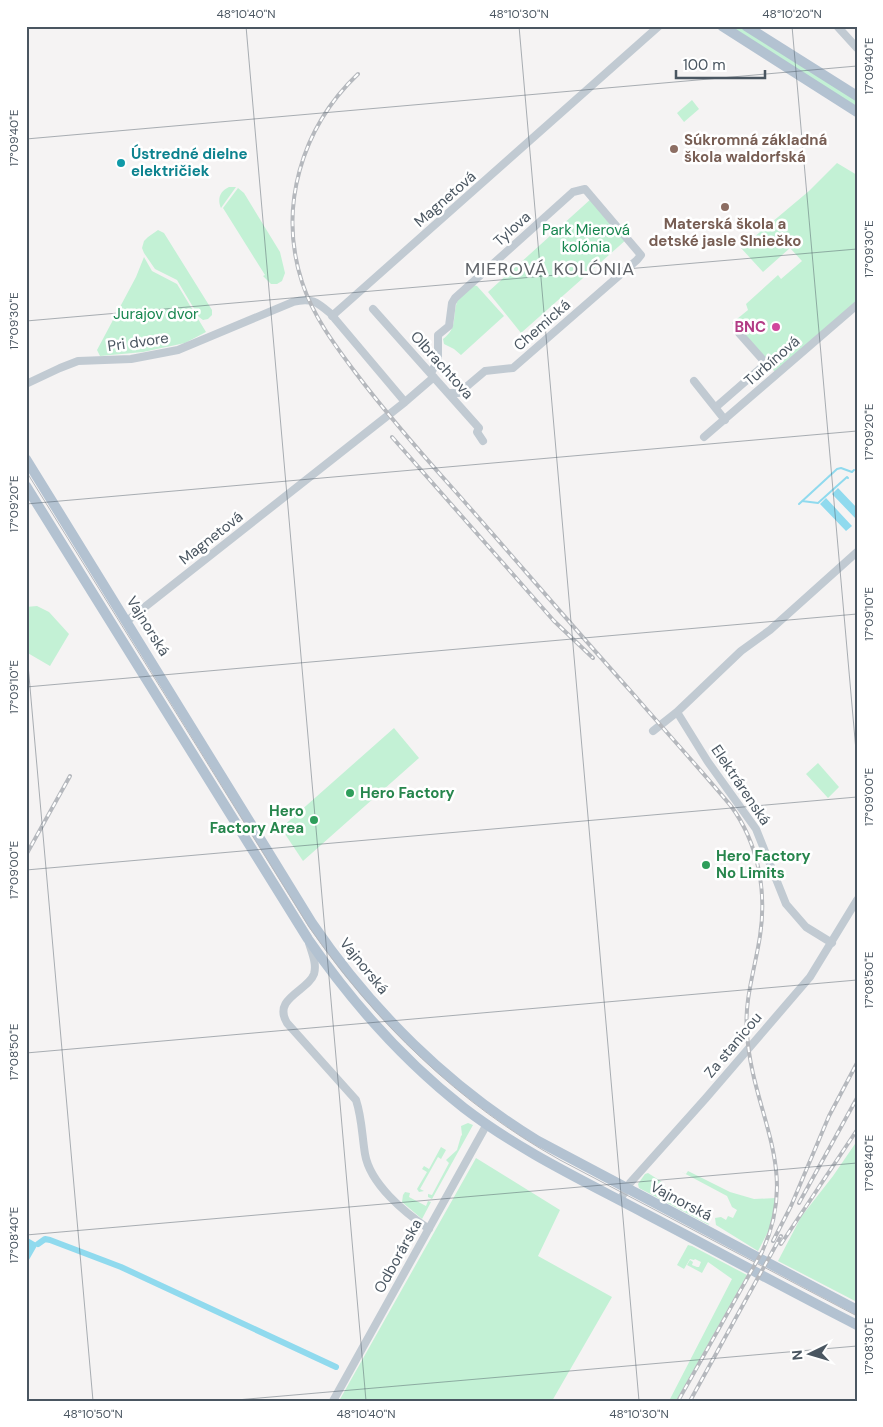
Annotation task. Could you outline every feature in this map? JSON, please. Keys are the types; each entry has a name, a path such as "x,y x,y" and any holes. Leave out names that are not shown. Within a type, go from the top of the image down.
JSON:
{"main road":[{"path":"722,26 857,112"},
{"path":"746,26 857,96"},
{"name":"Vajnorská","path":"26,459 312,923 341,963 377,1007 414,1046 494,1112 538,1142 857,1310"},
{"name":"Vajnorská","path":"26,486 308,939 349,994 388,1037 445,1092 487,1124 544,1160 857,1325"},
{"path":"487,1124 494,1112"}],"street":[{"name":"Magnetová","path":"332,316 659,26"},
{"path":"837,26 857,48"},
{"name":"Chemická","path":"448,393 459,393 485,371 513,368 641,255 585,189"},
{"name":"Tylova","path":"432,375 438,360 438,335 448,326 455,298 573,192 585,189"},
{"name":"Pri dvore","path":"26,384 78,362 131,359 178,350 300,300 315,302 332,316"},
{"name":"Turbínová","path":"704,437 857,305"},
{"name":"Olbrachtova","path":"373,309 479,428 477,432 483,441"},
{"path":"332,316 405,402"},
{"path":"716,407 762,367 763,360 739,334"},
{"name":"Magnetová","path":"127,621 405,402 432,375"},
{"path":"694,381 725,420"},
{"path":"653,731 677,712 741,651 770,630 857,552"},
{"name":"Elektrárenská","path":"677,712 708,762 756,829 786,904 809,930 832,943"},
{"name":"Za stanicou","path":"620,1200 626,1189 810,977 857,900"},
{"path":"308,939 315,963 314,976 287,1002 283,1010 287,1023 356,1100 360,1114 365,1155 373,1178 381,1188 420,1224 429,1229"},
{"name":"Odborárska","path":"333,1401 487,1124"}],"green space":[{"path":"728,26 741,26 857,100 857,108"},
{"path":"692,100 699,109 684,122 677,113"},
{"path":"837,163 857,175 857,214 855,216 857,222 857,301 775,372 732,323 748,310 746,304 778,275 781,279 802,261 790,248 763,272 741,248 809,191"},
{"path":"229,187 236,187 221,208 220,196"},
{"path":"238,188 244,193 280,252 285,273 282,281 277,284 271,284 263,276 265,275 223,208"},
{"name":"Park Mierová kolónia","path":"592,198 627,239 521,333 488,292"},
{"path":"158,230 164,233 212,310 212,315 208,319 203,320 199,317 177,280 155,269 144,253 142,248 144,241"},
{"name":"Jurajov dvor","path":"144,257 152,271 177,284 206,332 185,343 143,352 100,356 97,350 136,277"},
{"path":"473,285 477,286 504,316 461,355 444,344 443,339 448,335 453,326 458,300"},
{"path":"37,606 49,612 69,634 50,666 26,652 26,607"},
{"name":"Hero Factory","path":"394,728 419,758 303,861 281,828"},
{"path":"818,763 839,787 828,798 806,774"},
{"path":"468,1123 473,1125 432,1199 428,1197 428,1194 432,1195 449,1163 446,1160 457,1150 462,1135 461,1126"},
{"path":"857,1141 857,1302 778,1261 801,1217"},
{"path":"441,1147 446,1150 441,1159 438,1157 420,1189 424,1191 419,1192 417,1189 427,1172 422,1169 424,1166 429,1169"},
{"path":"476,1158 560,1210 538,1256 612,1297 552,1401 339,1401"},
{"path":"680,1171 686,1174 688,1171 730,1192 754,1199 776,1198 770,1228 758,1251 716,1225 715,1218 721,1217 726,1220 728,1216 733,1218 737,1210 732,1207 727,1196"},
{"path":"648,1173 662,1182 669,1192 677,1198 673,1201 694,1212 699,1210 704,1214 709,1225 639,1188 638,1184 645,1174"},
{"path":"405,1192 410,1193 409,1197 426,1206 428,1201 431,1202 422,1219 402,1202"},
{"path":"688,1245 747,1275 676,1401 669,1401 732,1279 708,1262 702,1273 687,1265 690,1260 693,1262 692,1265 699,1267 701,1262 695,1259 690,1259 684,1269 677,1265"}],"water":[{"path":"838,488 857,508 857,520 832,494"},
{"path":"826,498 852,526 846,531 820,504"},
{"path":"26,1237 38,1244 26,1265"}],"waterway":[{"path":"799,504 837,469 841,468 852,472 854,470"},
{"path":"802,501 818,503 848,478"},
{"path":"38,1244 45,1239 50,1240 121,1267 336,1367"}],"tram line":[{"path":"26,471 309,927 362,996 391,1028 453,1087 523,1138 560,1160 857,1316"}],"railway":[{"path":"358,74 338,95 322,119 309,144 300,170 294,198 295,254 302,282 312,306 339,351 404,432 731,806 748,835 754,851 761,884 762,919 748,997 746,1021 751,1062 776,1167 777,1194 773,1222 762,1252 678,1401"},
{"path":"392,437 554,621 593,658"},
{"path":"26,855 70,776"},
{"path":"773,1241 791,1206 829,1116 857,1063"},
{"path":"799,1203 857,1098"},
{"path":"781,1244 857,1130"},
{"path":"690,1401 781,1236"}],"place":[{"name":"Súkromná základná škola waldorfská","path":"674,149"},
{"name":"Ústredné dielne električiek","path":"121,163"},
{"name":"Materská škola a detské jasle Slniečko","path":"725,207"},
{"name":"BNC","path":"776,327"},
{"name":"Hero Factory","path":"350,793"},
{"name":"Hero Factory Area","path":"314,820"},
{"name":"Hero Factory No Limits","path":"706,865"}],"district":[{"name":"MIEROVÁ KOLÓNIA","path":"550,269"}]}
